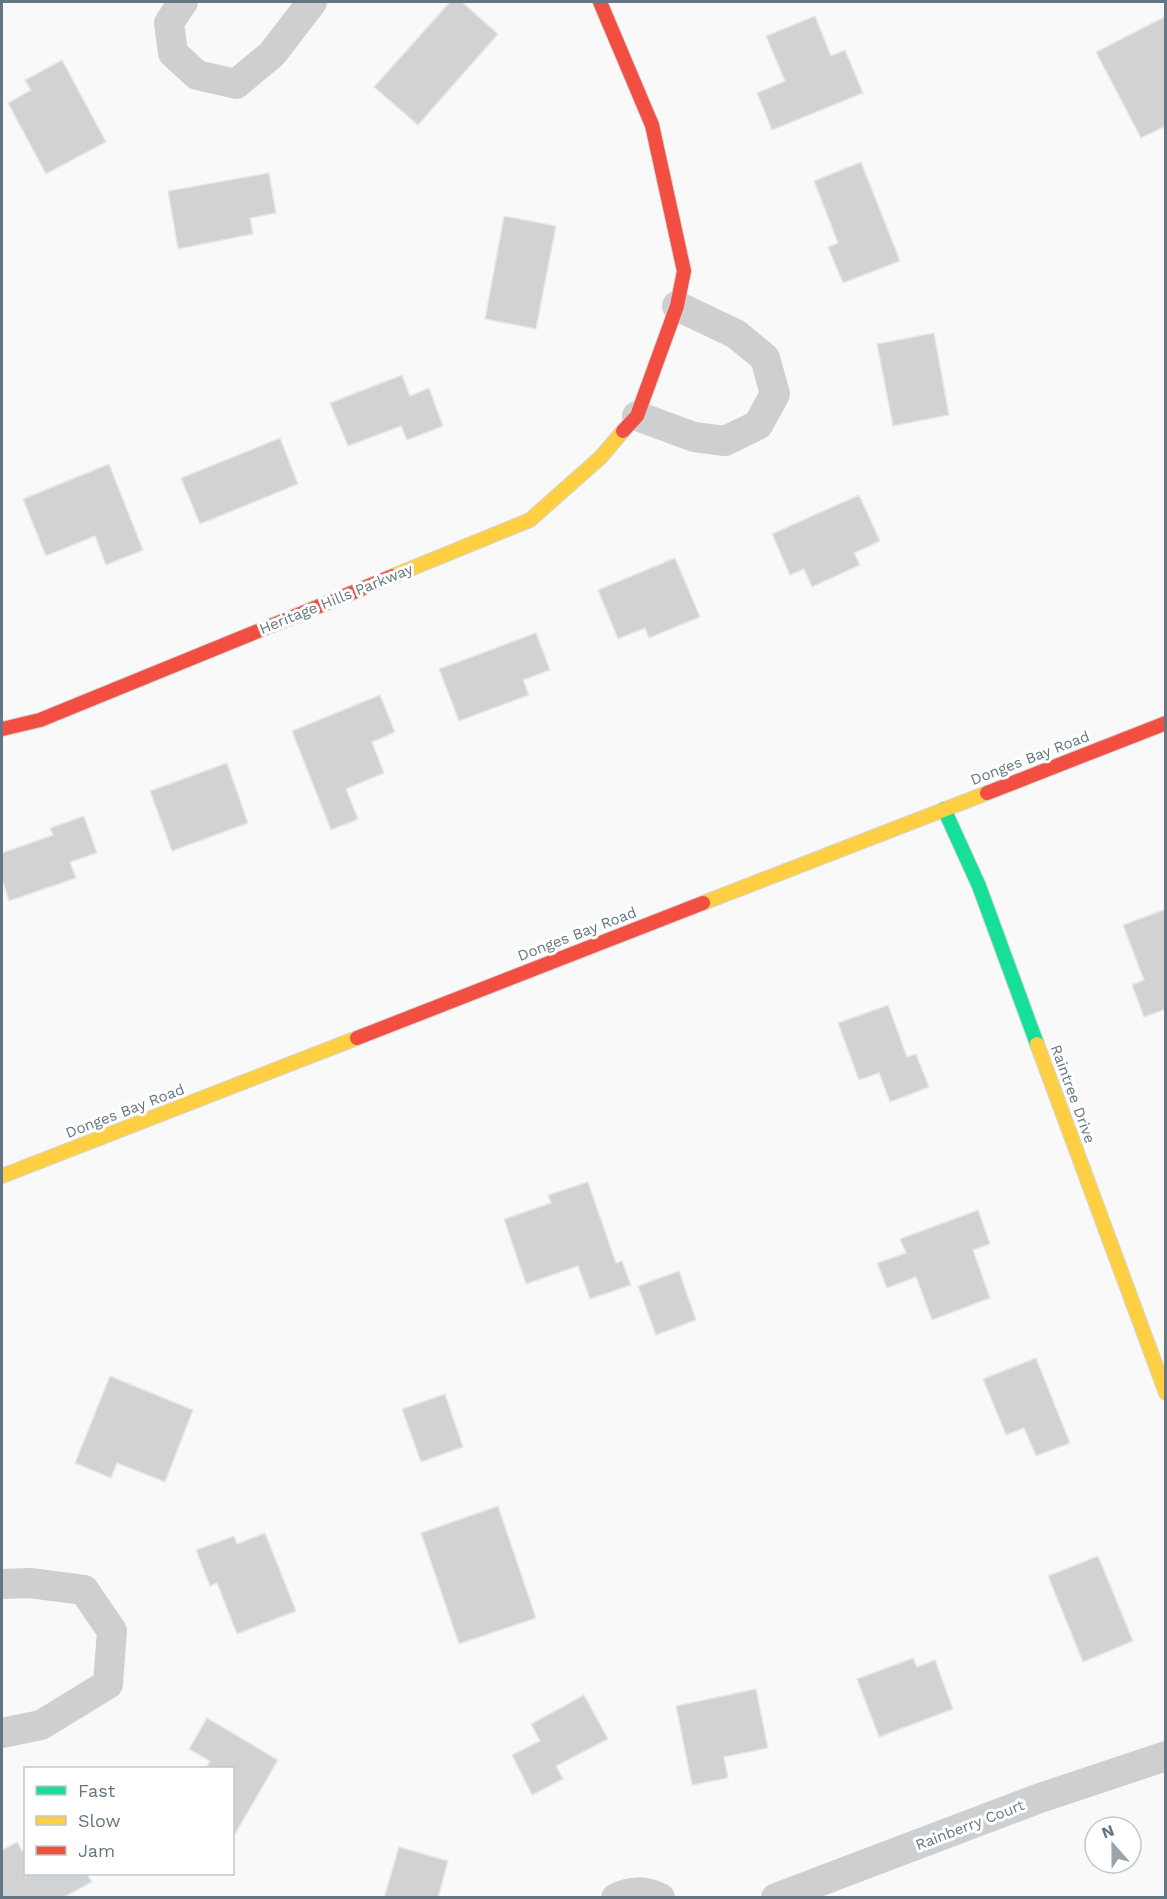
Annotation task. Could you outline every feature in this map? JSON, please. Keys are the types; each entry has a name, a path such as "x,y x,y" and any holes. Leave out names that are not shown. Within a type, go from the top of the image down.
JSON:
{"street":[{"path":"183,2 169,23 172,53 197,75 236,84 272,54 312,2"},
{"name":"Heritage Hills Parkway","path":"2,729 40,720 530,520 601,457 637,416 677,306 684,271 652,125 600,2"},
{"path":"637,416 694,437 725,441 758,425 775,394 765,358 736,334 677,306"},
{"name":"Donges Bay Road","path":"2,1176 1166,723"},
{"name":"Raintree Drive","path":"944,809 979,886 1166,1393"},
{"path":"2,1584 30,1583 84,1590 112,1631 108,1684 41,1725 2,1733"},
{"name":"Rainberry Court","path":"776,1898 1040,1798 1166,1756"},
{"path":"616,1898 627,1893 643,1892 660,1898"}],"building":[{"path":"450,2 462,2 498,34 418,125 374,87"},
{"path":"815,16 831,56 845,50 863,93 772,130 757,93 785,81 766,36"},
{"path":"1166,16 1166,126 1141,138 1096,52"},
{"path":"62,60 106,142 46,174 8,103 31,90 25,80"},
{"path":"861,162 900,261 843,283 828,247 838,243 814,181"},
{"path":"269,173 276,213 250,218 253,234 178,249 168,191"},
{"path":"504,216 556,226 536,329 485,319"},
{"path":"934,333 949,415 893,426 877,344"},
{"path":"402,375 410,396 429,388 443,426 407,440 401,426 348,446 330,403"},
{"path":"280,438 298,484 200,524 181,478"},
{"path":"109,464 143,550 106,565 95,536 46,556 23,499"},
{"path":"859,495 880,541 854,553 860,565 812,587 804,569 790,575 772,534"},
{"path":"675,558 700,617 649,638 645,628 618,639 598,590"},
{"path":"536,633 550,670 523,680 529,695 459,721 439,669"},
{"path":"380,695 395,732 372,742 384,773 346,789 358,819 331,830 292,731"},
{"path":"227,763 248,823 172,851 150,791"},
{"path":"84,816 97,853 70,862 76,878 9,901 2,879 2,853 53,835 50,828"},
{"path":"1166,909 1166,1009 1144,1017 1132,985 1144,980 1123,925"},
{"path":"888,1005 907,1057 916,1054 929,1087 890,1102 879,1073 859,1080 838,1023"},
{"path":"588,1182 616,1263 622,1261 631,1285 590,1299 578,1266 526,1284 504,1219 551,1203 548,1195"},
{"path":"978,1210 990,1244 973,1250 990,1298 932,1320 916,1277 887,1288 877,1263 906,1253 900,1239"},
{"path":"679,1271 696,1320 656,1335 638,1286"},
{"path":"1036,1358 1070,1443 1036,1456 1024,1428 1006,1435 983,1379"},
{"path":"110,1376 193,1410 165,1482 117,1463 111,1478 75,1463"},
{"path":"445,1394 463,1447 421,1462 402,1409"},
{"path":"498,1506 536,1618 459,1644 421,1533"},
{"path":"265,1533 296,1611 237,1634 217,1583 210,1586 196,1550 234,1536 237,1544"},
{"path":"1098,1556 1133,1641 1083,1662 1048,1576"},
{"path":"913,1658 917,1667 935,1660 953,1709 879,1737 857,1679"},
{"path":"756,1689 768,1748 724,1757 728,1778 692,1785 676,1706"},
{"path":"584,1695 608,1739 556,1766 563,1779 532,1795 512,1755 540,1741 531,1724"},
{"path":"207,1718 278,1760 235,1834 234,1767 207,1767 210,1761 189,1749"},
{"path":"17,1842 22,1851 24,1850 24,1875 88,1875 92,1882 62,1898 2,1898 2,1850"},
{"path":"399,1847 448,1861 438,1898 384,1898"}],"traffic: fast":[{"path":"944,809 979,886 1037,1044"}],"traffic: slow":[{"path":"393,576 530,520 601,457 623,431"},
{"path":"703,903 987,793"},
{"path":"2,1176 357,1038"},
{"path":"1037,1044 1166,1393"}],"traffic: jam":[{"path":"600,2 652,125 684,271 677,306 637,416 623,431"},
{"path":"2,729 40,720 393,576"},
{"path":"987,793 1166,723"},
{"path":"357,1038 703,903"}]}
